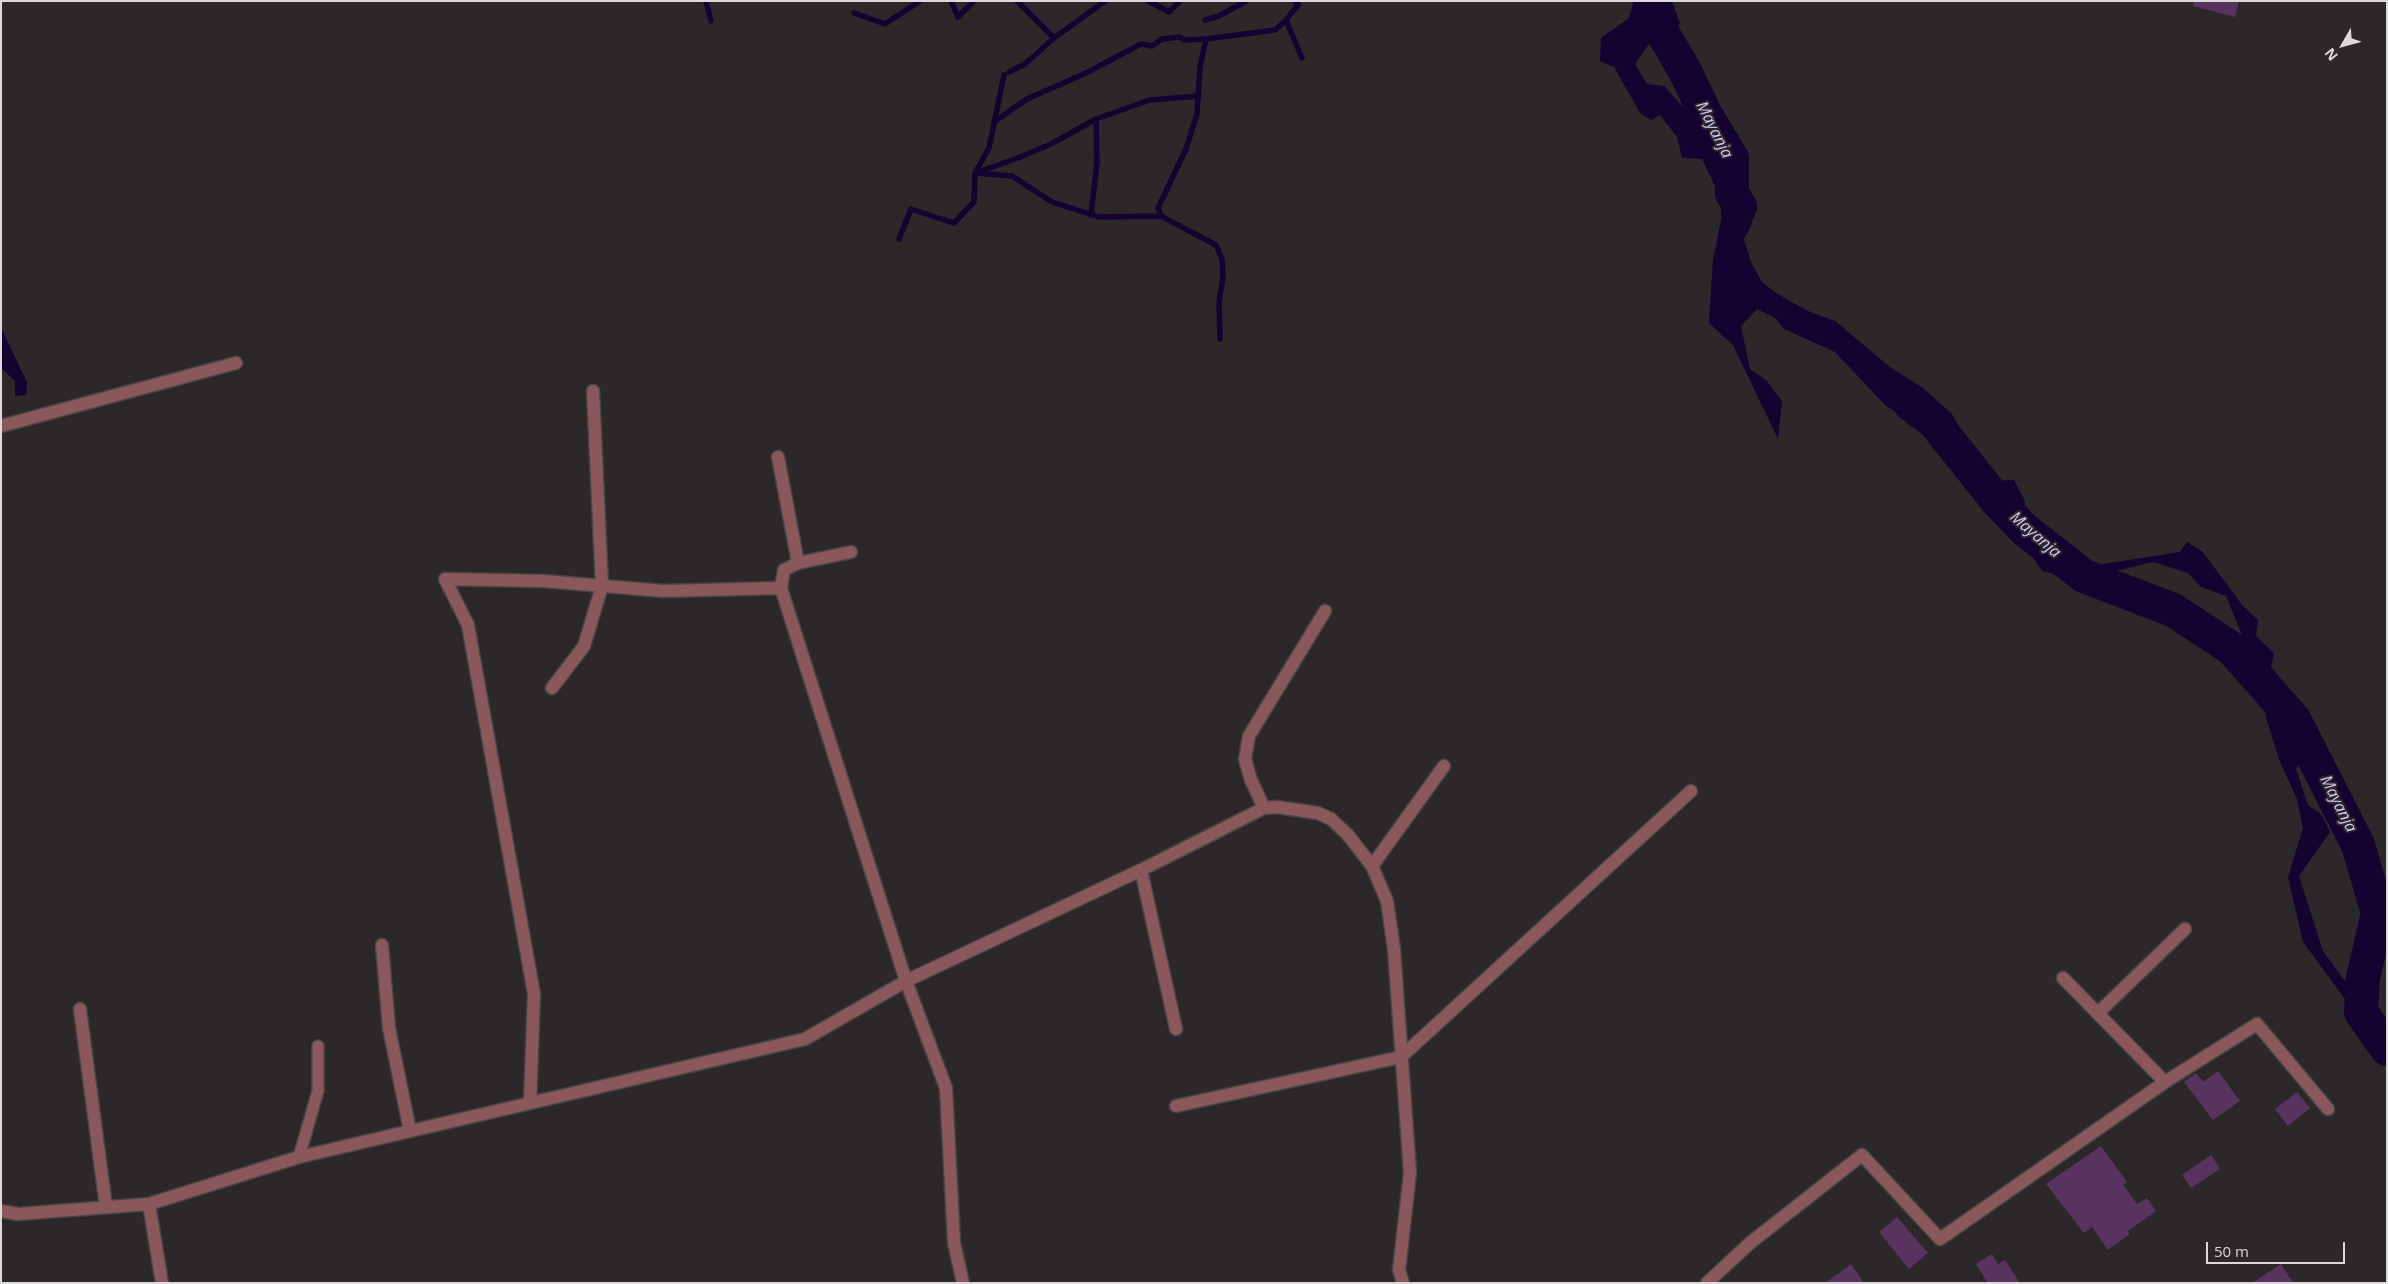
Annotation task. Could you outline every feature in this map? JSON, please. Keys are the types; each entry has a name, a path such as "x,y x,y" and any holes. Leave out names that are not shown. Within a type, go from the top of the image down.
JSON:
{"street":[{"path":"1,426 236,363"},
{"path":"552,688 584,646 602,586 593,391"},
{"path":"778,457 798,563"},
{"path":"851,552 798,563 784,570 781,588 906,981 946,1088 954,1243 963,1283"},
{"path":"530,1103 534,994 468,626 445,579 543,581 663,591 781,588"},
{"path":"1264,808 1251,780 1245,759 1250,736 1325,611"},
{"path":"1372,866 1444,766"},
{"path":"1176,1106 1401,1057 1691,791"},
{"path":"1,1211 18,1214 149,1204 299,1156 804,1039 906,981 1141,870 1264,808 1277,807 1318,813 1331,819 1348,834 1372,866 1387,901 1394,949 1410,1173 1399,1270 1403,1283"},
{"path":"1141,870 1176,1029"},
{"path":"2098,1013 2185,929"},
{"path":"382,945 389,1028 410,1131"},
{"path":"2064,978 2165,1082"},
{"path":"80,1009 106,1207"},
{"path":"1707,1283 1750,1243 1862,1155 1940,1239 2165,1082 2257,1024 2328,1109"},
{"path":"149,1204 162,1283"}],"lane":[{"path":"299,1156 318,1091 318,1046"}],"water":[{"path":"1631,1 1672,1 1680,24 1648,45 1635,64 1647,84 1664,86 1701,127 1756,200 1751,226 1744,239 1751,262 1762,282 1776,293 1808,311 1835,321 1890,367 1923,388 1952,414 1988,481 2014,480 2025,501 2024,513 2053,560 2090,566 2180,552 2187,542 2202,551 2243,606 2258,620 2256,636 2274,653 2270,672 2305,752 2296,769 2308,805 2322,815 2330,832 2299,876 2323,951 2353,992 2365,1001 2387,1034 2387,1056 2303,942 2288,877 2303,828 2297,799 2280,762 2266,718 2263,687 2226,596 2201,587 2188,573 2153,562 2078,580 2042,571 2015,531 1992,519 1978,501 1971,458 1956,439 1920,427 1886,406 1835,352 1784,329 1775,318 1757,309 1741,326 1750,369 1766,380 1782,401 1778,439 1733,345 1709,323 1713,260 1724,205 1702,159 1682,158 1677,137 1660,115 1651,120 1640,113 1614,67 1600,61 1601,38 1629,18 1633,4"},
{"path":"1,328 27,382 26,395 15,396 15,381 1,368"}],"building":[{"path":"2194,1 2239,1 2235,17 2193,6"},
{"path":"2218,1071 2240,1101 2213,1120 2184,1082 2196,1073 2203,1082"},
{"path":"2297,1092 2310,1108 2288,1126 2275,1109"},
{"path":"2101,1146 2127,1182 2123,1185 2137,1204 2147,1198 2156,1211 2128,1231 2130,1234 2108,1250 2092,1227 2084,1233 2046,1184"},
{"path":"2211,1155 2220,1169 2191,1188 2182,1175"},
{"path":"1897,1217 1928,1253 1909,1269 1879,1232"},
{"path":"1992,1254 1998,1264 2005,1260 2020,1283 1988,1283 1976,1264"},
{"path":"1851,1264 1864,1283 1825,1283"},
{"path":"2281,1264 2293,1283 2252,1283"}],"waterway":[{"path":"706,1 711,21"},
{"path":"854,13 885,24 920,1"},
{"path":"951,1 958,17 974,1"},
{"path":"1017,1 1054,38 1105,1"},
{"path":"1148,1 1169,12 1180,1"},
{"path":"1205,20 1219,16 1246,1"},
{"path":"1295,1 1298,5 1286,20 1302,58"},
{"name":"Mayanja","path":"1651,1 1654,18 1685,71 1706,115 1732,158 1732,193 1740,207 1738,211"},
{"path":"994,122 1027,99 1086,73 1141,44 1152,46 1162,39 1179,37 1185,40 1206,39 1275,30 1286,20"},
{"path":"1009,72 1025,64 1054,38"},
{"path":"1206,39 1200,67 1197,114 1186,149 1158,208 1161,216 1216,245 1222,259 1223,277 1219,302 1220,339"},
{"path":"899,239 911,209 954,223 974,202 975,173 989,148 1004,75"},
{"path":"1161,216 1099,217 1052,202 1012,176 975,173 1053,143 1096,119 1150,100 1199,96"},
{"path":"1091,215 1097,162 1096,119"},
{"name":"Mayanja","path":"1910,404 1934,422 1997,501 2025,530 2084,576 2173,610 2231,648 2294,719 2358,845 2378,913 2363,978 2361,1012 2387,1049"}]}
